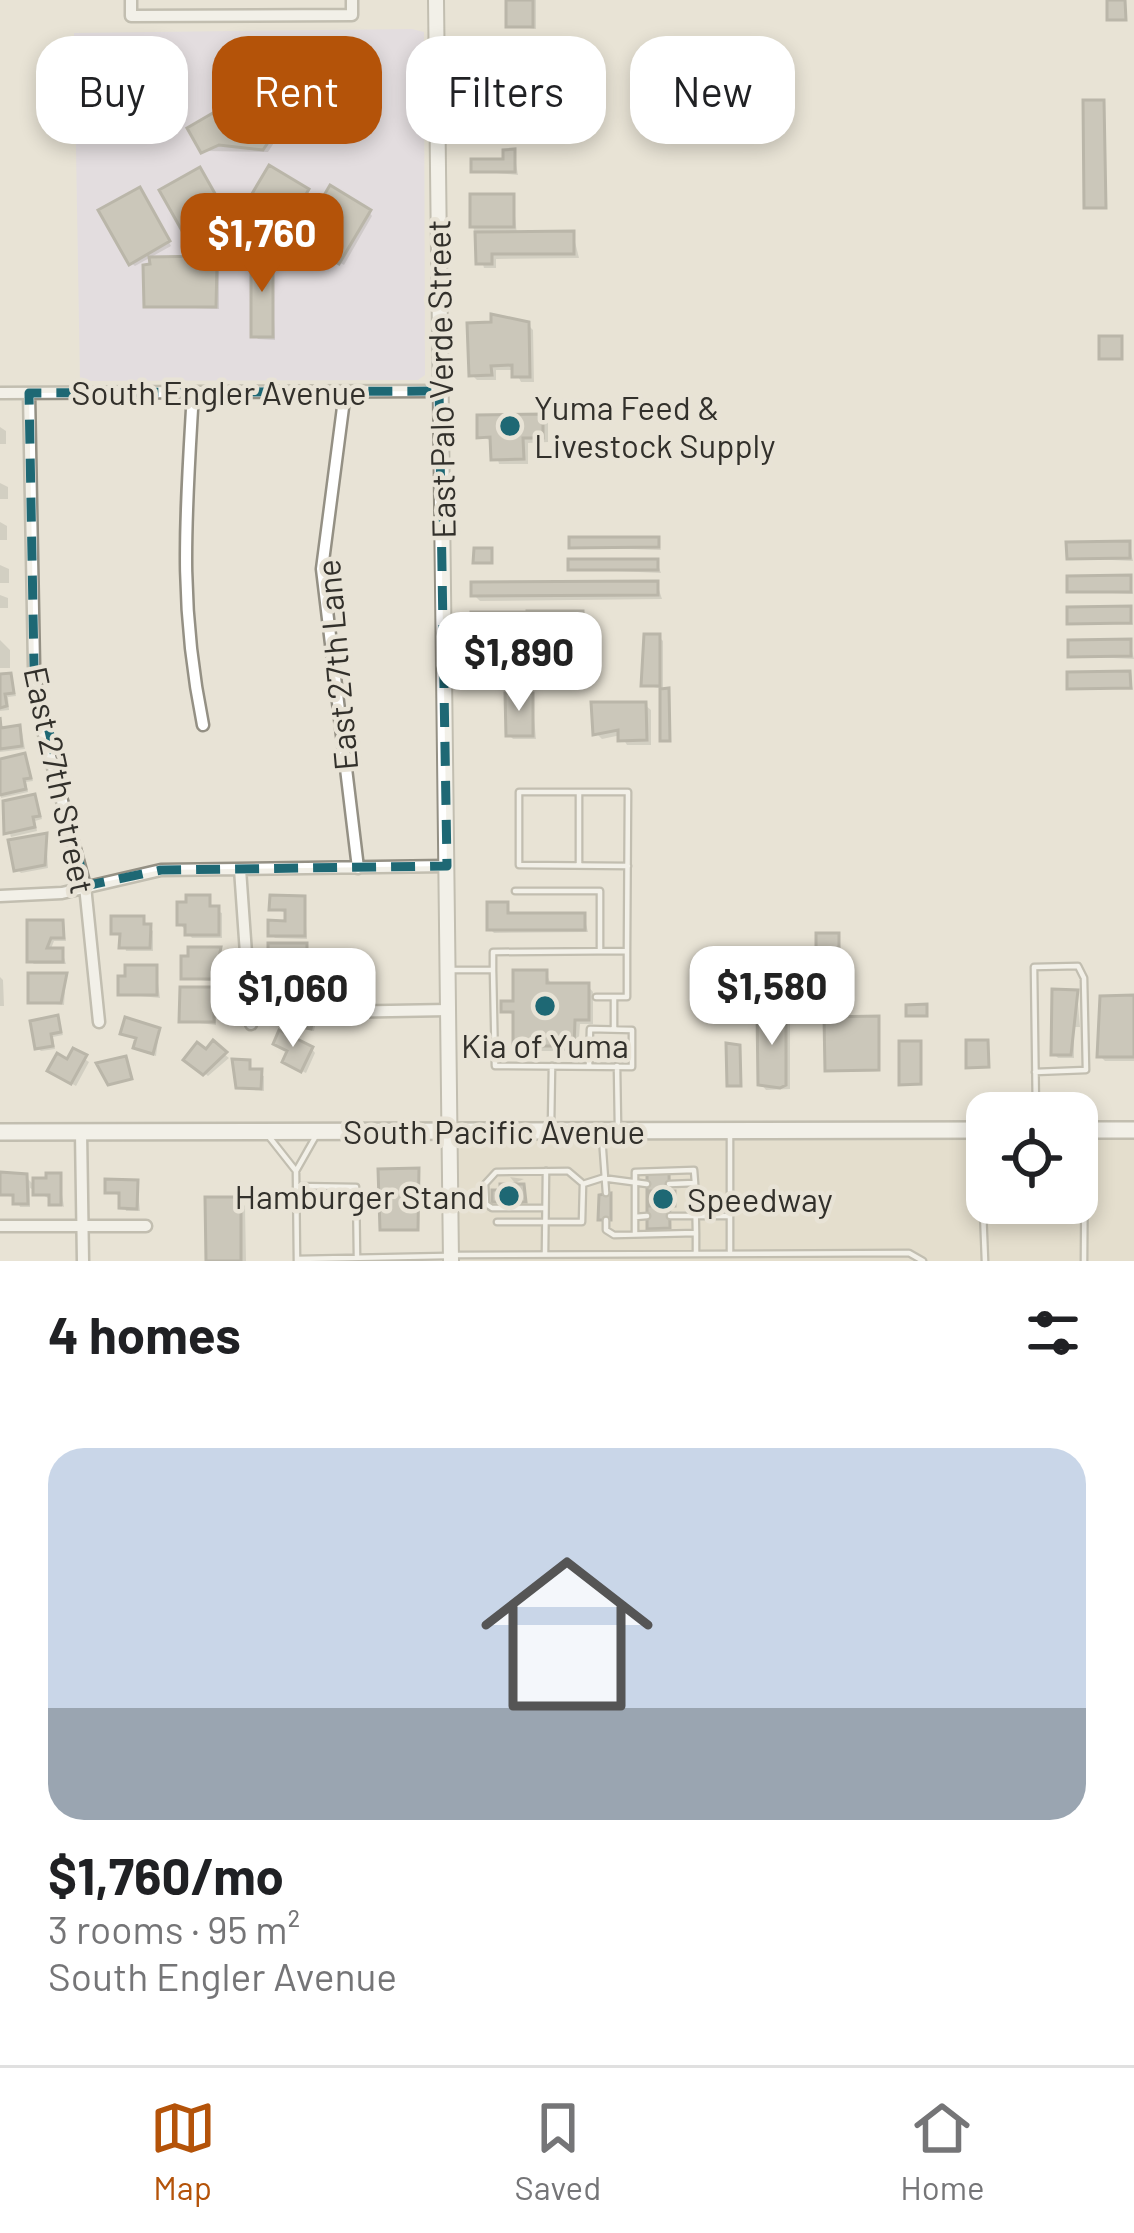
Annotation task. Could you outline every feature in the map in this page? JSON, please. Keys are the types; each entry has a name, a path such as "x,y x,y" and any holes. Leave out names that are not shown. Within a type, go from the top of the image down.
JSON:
{"main road":[{"name":"South Pacific Avenue","path":"0,1132 966,1130"},
{"path":"1098,1130 1134,1130"}],"street":[{"path":"131,0 131,16 352,15 352,0"},
{"path":"243,0 244,16"},
{"name":"East Palo Verde Street","path":"436,0 451,1258"},
{"name":"South Engler Avenue","path":"0,393 439,391"},
{"path":"193,392 182,573 186,638 203,725"},
{"name":"East 27th Lane","path":"345,392 322,569 358,868"},
{"name":"East 27th Street","path":"29,393 34,666 41,723 85,886 99,1022"},
{"path":"0,896 62,893 143,871 447,866"},
{"path":"240,869 251,1024"},
{"path":"332,1012 448,1010"},
{"path":"81,1132 83,1261"},
{"path":"0,1226 146,1226"}],"lane":[{"path":"596,997 627,997 628,866 628,792 519,792 519,865 628,866"},
{"path":"579,792 579,866"},
{"path":"515,891 600,890 601,951"},
{"path":"590,1066 590,1029 632,1030 632,1066 590,1066 552,1066 495,1066 494,952 627,951"},
{"path":"1035,1072 1086,1070 1084,978 1078,966 1034,967 1035,1072 1035,1092"},
{"path":"448,970 494,970"},
{"path":"614,997 614,1029"},
{"path":"551,1131 552,1066"},
{"path":"606,1193 602,1178 617,1066"},
{"path":"730,1130 730,1252"},
{"path":"266,1132 296,1171"},
{"path":"318,1132 296,1171 297,1260 730,1252 909,1253 923,1261"},
{"path":"635,1234 635,1172 694,1170 696,1253"},
{"path":"545,1255 546,1171"},
{"path":"545,1208 492,1208 485,1197 485,1184 496,1172 568,1171 583,1184"},
{"path":"583,1184 602,1178 647,1184"},
{"path":"669,1184 694,1183"},
{"path":"497,1222 582,1222 583,1184"},
{"path":"296,1186 356,1186 357,1258"},
{"path":"635,1216 647,1216"},
{"path":"670,1216 730,1216"},
{"path":"606,1220 606,1231 614,1235 696,1234"},
{"path":"984,1224 985,1261"},
{"path":"1083,1224 1084,1261"}],"highlighted area":[{"path":"439,391 447,866 161,870 85,886 34,666 29,393"}],"shaded area":[{"path":"424,32 424,36 406,36 406,144 424,144 425,375 418,380 80,381 76,144 188,144 188,36 74,33"},
{"path":"966,1130 966,1224 1098,1224 1098,1130 1134,1130 1134,1261 451,1261 451,1131"}],"building":[{"path":"506,0 533,0 533,27 506,27"},
{"path":"1107,0 1125,0 1126,20 1107,20"},
{"path":"1083,100 1104,100 1106,208 1084,208"},
{"path":"212,113 212,144 267,144 263,150 219,145 201,153 188,127"},
{"path":"515,149 515,172 471,172 471,159 503,159 503,150"},
{"path":"269,165 309,189 278,243 237,219"},
{"path":"200,167 231,222 190,245 159,190"},
{"path":"330,185 371,210 339,264 298,240"},
{"path":"140,187 170,241 129,265 98,210"},
{"path":"470,194 514,194 514,227 470,227"},
{"path":"574,231 574,254 492,254 492,264 476,264 475,232"},
{"path":"251,253 273,254 273,337 251,337"},
{"path":"209,256 209,264 217,264 216,307 144,307 143,265 150,264 149,257"},
{"path":"491,314 529,322 530,377 512,377 512,365 491,366 492,375 469,376 467,323 491,322"},
{"path":"1099,336 1122,336 1122,359 1099,359"},
{"path":"562,403 595,404 594,415 561,414"},
{"name":"Yuma Feed & Livestock Supply","path":"543,414 543,438 523,438 524,459 491,460 490,437 477,438 477,415"},
{"path":"569,537 659,537 659,547 569,548"},
{"path":"1130,541 1130,558 1067,559 1066,542"},
{"path":"474,548 492,548 492,563 473,563"},
{"path":"568,559 658,559 658,570 568,570"},
{"path":"1131,575 1131,592 1067,592 1067,576"},
{"path":"658,581 658,595 471,596 471,582"},
{"path":"1131,606 1131,623 1067,624 1067,607"},
{"path":"527,611 583,611 583,626 527,626"},
{"path":"471,612 525,612 525,625 471,625"},
{"path":"644,634 660,634 660,686 641,686"},
{"path":"1131,639 1131,656 1068,657 1068,640"},
{"path":"484,651 498,651 498,665 510,665 511,686 472,686 472,665 484,665"},
{"path":"1130,671 1131,688 1067,689 1067,672"},
{"path":"11,673 14,693 5,694 7,706 0,708 0,674"},
{"path":"669,688 670,741 660,741 660,689"},
{"path":"505,693 533,693 533,736 506,736"},
{"path":"591,702 646,702 647,740 618,741 618,730 593,735"},
{"path":"0,717 1,728 20,725 22,746 0,749"},
{"path":"25,753 31,778 24,779 26,789 0,795 0,759"},
{"path":"35,794 40,816 33,817 35,827 4,834 3,801"},
{"path":"47,833 45,865 14,871 8,840"},
{"path":"186,895 210,895 210,906 219,906 219,935 185,935 185,925 177,925 177,902 186,902"},
{"path":"270,895 305,896 305,936 268,936 268,920 285,921 285,910 269,910"},
{"path":"487,902 508,902 508,913 585,913 585,930 487,930"},
{"path":"111,916 144,916 144,924 151,924 150,948 119,948 120,934 111,934"},
{"path":"27,920 63,920 64,938 51,938 47,948 63,948 63,962 27,962"},
{"path":"816,933 839,933 839,955 816,956"},
{"path":"268,943 307,943 307,974 276,974 276,966 268,966"},
{"path":"188,947 221,947 215,979 181,979 181,956 188,956"},
{"path":"125,965 157,965 157,995 118,995 118,976 125,976"},
{"name":"Kia of Yuma","path":"513,970 547,970 547,983 589,983 589,1020 575,1020 574,1046 513,1046 513,1012 501,1012 501,1001 513,1001"},
{"path":"28,973 67,973 61,1003 28,1003"},
{"path":"180,987 220,987 220,1013 214,1013 214,1022 179,1022"},
{"path":"1052,989 1078,990 1071,1055 1051,1055"},
{"path":"279,990 310,996 308,1005 315,1006 311,1029 280,1023"},
{"path":"715,993 739,993 739,1006 715,1007"},
{"path":"1134,995 1134,1057 1097,1057 1100,996"},
{"path":"927,1004 927,1016 906,1016 906,1005"},
{"path":"757,1009 786,1009 786,1085 780,1088 758,1085"},
{"path":"58,1015 61,1032 51,1034 53,1046 35,1049 30,1021"},
{"path":"879,1016 879,1070 825,1071 824,1017"},
{"path":"125,1017 160,1028 153,1054 133,1048 136,1038 120,1034"},
{"path":"279,1030 313,1047 301,1072 282,1062 287,1051 273,1044"},
{"path":"213,1040 227,1052 203,1075 183,1060 197,1042 206,1049"},
{"path":"966,1040 988,1040 989,1067 966,1068"},
{"path":"899,1041 921,1041 921,1084 899,1085"},
{"path":"726,1043 740,1045 741,1086 727,1086"},
{"path":"73,1048 87,1055 71,1084 47,1071 57,1053 67,1059"},
{"path":"126,1056 132,1079 108,1085 96,1063"},
{"path":"232,1059 250,1060 250,1069 262,1069 261,1089 236,1088"},
{"path":"419,1168 418,1230 380,1230 378,1169"},
{"path":"0,1172 27,1174 28,1204 13,1204 13,1195 0,1195"},
{"path":"46,1173 61,1173 61,1205 49,1205 49,1195 33,1195 33,1178 46,1178"},
{"path":"647,1173 669,1173 670,1228 647,1229"},
{"path":"105,1179 138,1180 137,1209 119,1208 119,1193 105,1193"},
{"name":"Hamburger Stand","path":"500,1184 524,1184 526,1202 492,1202 492,1190 500,1190"},
{"path":"649,1191 675,1191 675,1206 649,1206"},
{"path":"611,1193 611,1220 598,1220 599,1195"},
{"path":"205,1197 241,1197 241,1261 206,1261"}],"place":[{"name":"Yuma Feed & Livestock Supply","path":"510,426"},
{"name":"Kia of Yuma","path":"545,1006"},
{"name":"Hamburger Stand","path":"509,1196"},
{"name":"Speedway","path":"663,1199"}]}
